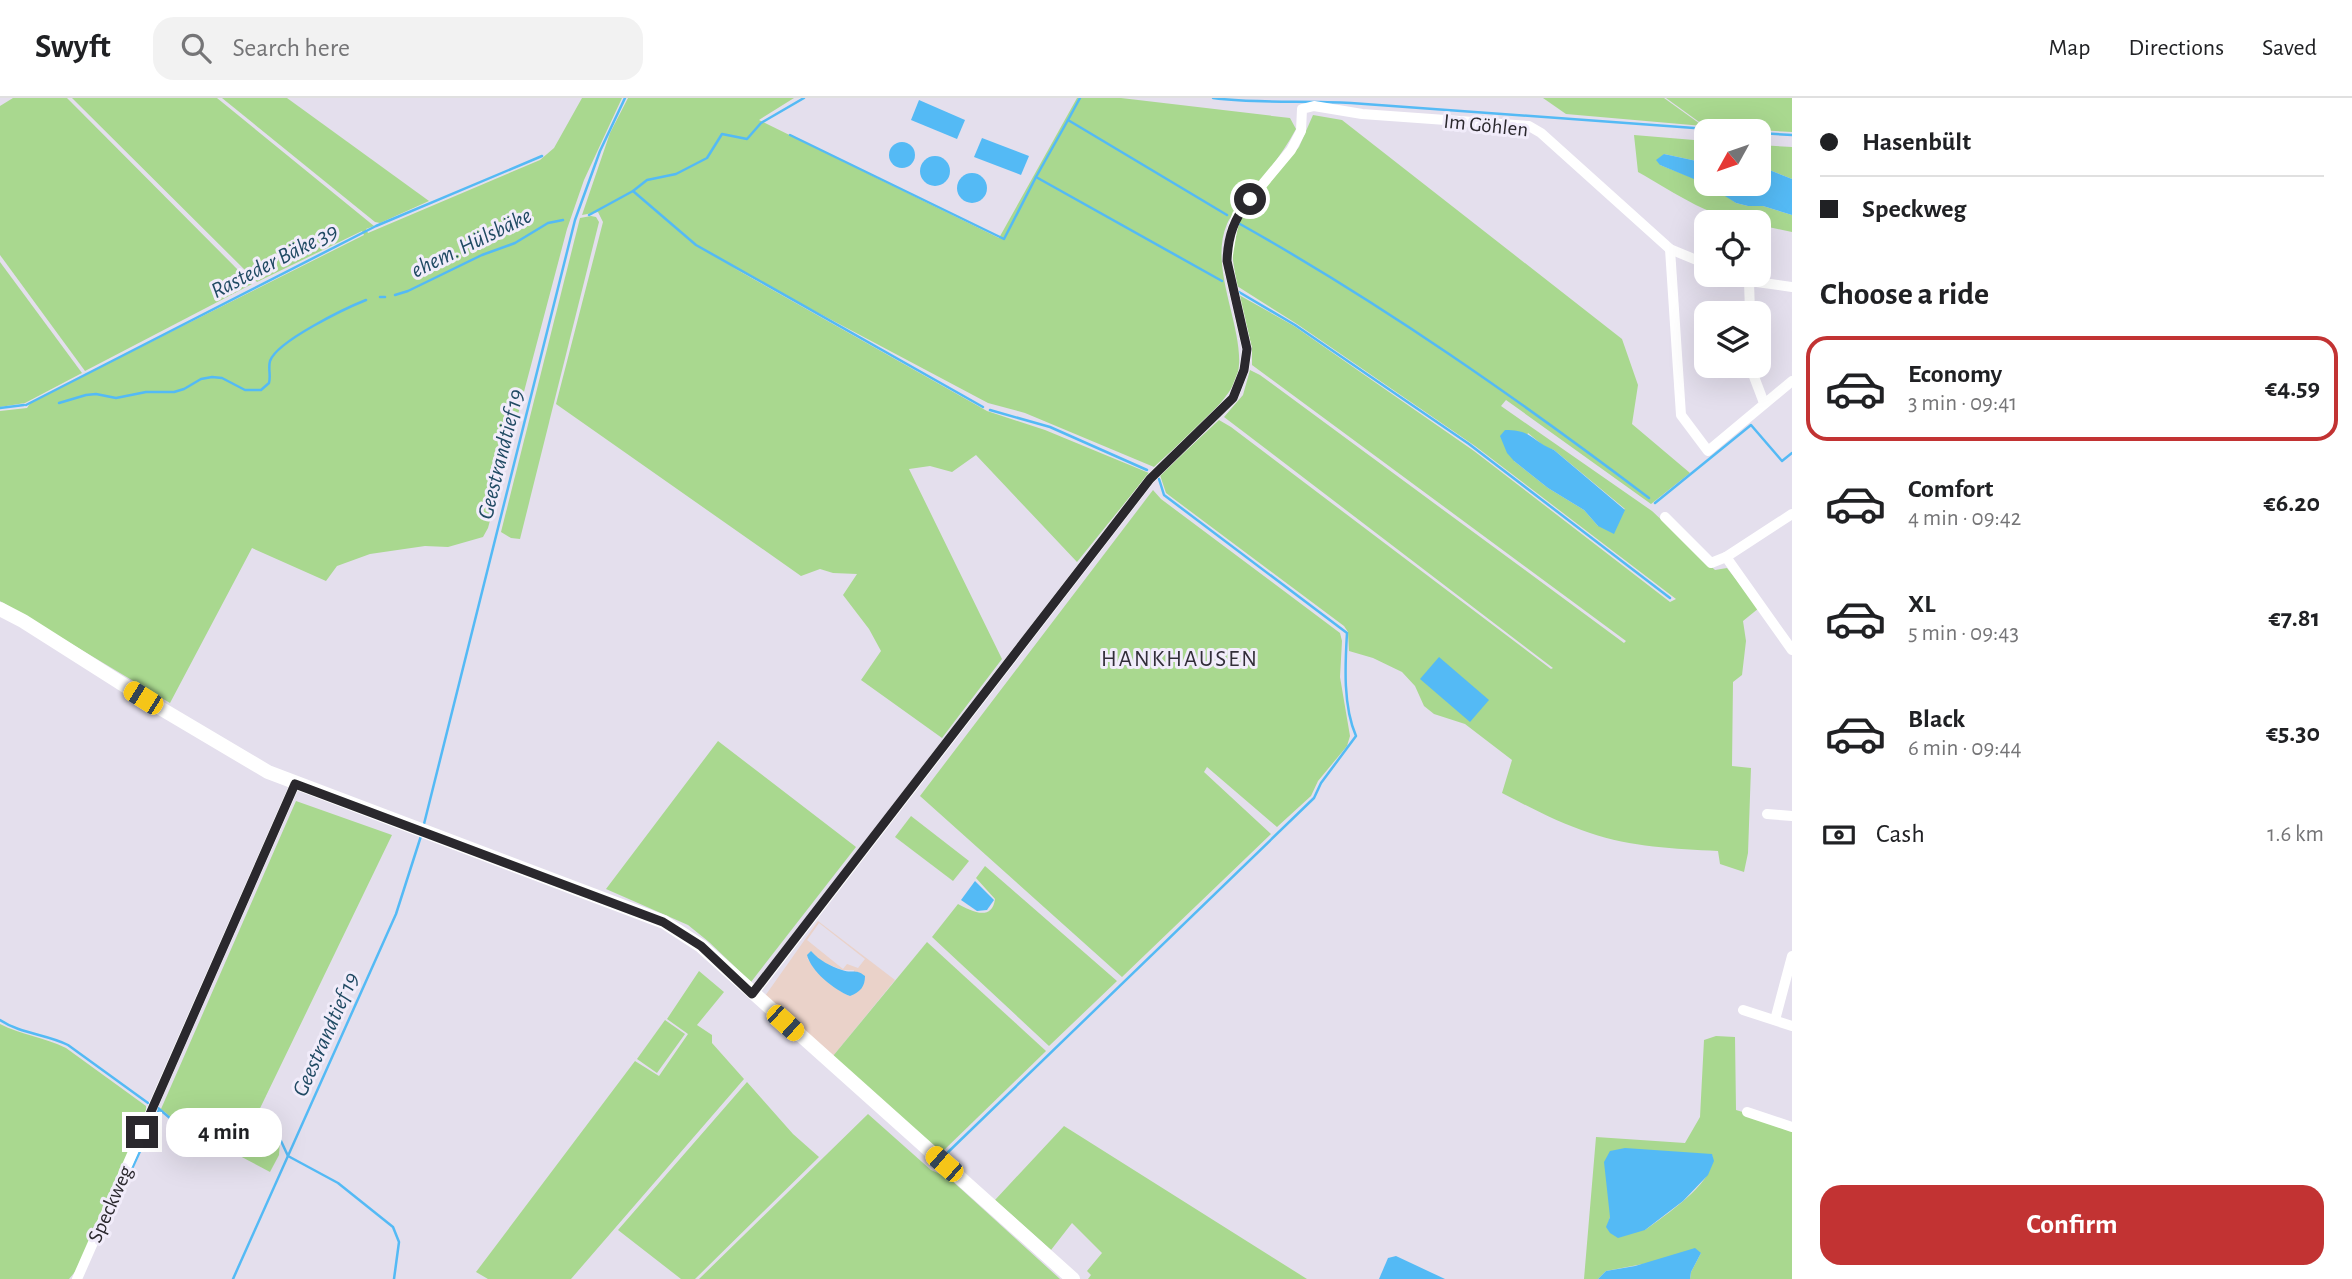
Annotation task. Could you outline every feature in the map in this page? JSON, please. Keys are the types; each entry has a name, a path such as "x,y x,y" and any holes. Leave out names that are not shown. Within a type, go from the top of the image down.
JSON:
{"street":[{"name":"Im Göhlen","path":"752,994 1150,479 1233,398 1244,370 1247,349 1227,261 1232,230 1237,215 1291,150 1301,131 1303,109 1314,106 1363,114 1529,126 1541,133 1670,249 1694,259"},
{"path":"1670,249 1681,415 1708,451 1792,381"},
{"path":"1771,284 1792,286"},
{"path":"1755,378 1764,403"},
{"path":"1665,517 1712,563 1726,557 1792,514"},
{"path":"1726,557 1792,650"},
{"path":"0,609 241,757 295,784 663,922 701,946 1073,1279"},
{"name":"Speckweg","path":"77,1279 295,784"},
{"path":"1767,814 1792,816"},
{"path":"1775,1020 1792,956"},
{"path":"1743,1010 1792,1026"},
{"path":"1747,1112 1792,1127"}],"shaded area":[{"path":"818,921 895,980 833,1056 765,996","holes":["819,923 865,959 858,968 847,964 843,969 807,940","807,958 842,970 854,970 850,996 817,972"]}],"green space":[{"path":"13,98 67,98 252,284 85,371 0,255 0,106"},
{"path":"72,98 217,98 374,226 366,229 368,233 540,160 554,148 582,98 622,98 584,180 567,229 488,528 483,537 448,547 425,546 370,554 337,566 326,581 252,548 170,703 0,601 0,411 27,408 31,402 364,235 362,231 257,282"},
{"path":"222,98 287,98 429,201 380,223 375,222"},
{"path":"628,98 794,98 759,120 999,238 1077,98 1121,98 1290,118 1296,129 1269,171 1231,216 1222,243 1225,285 1238,347 1239,366 1235,382 1220,404 1154,467 1025,413 988,403 732,267 987,411 1045,430 1149,473 1077,562 976,455 952,472 930,466 909,469 1002,659 942,738 861,680 881,651 869,629 843,595 857,574 833,573 820,569 801,576 556,404 603,222 598,212 582,215 610,133"},
{"path":"1543,98 1664,98 1694,120 1694,125 1566,114"},
{"path":"1666,98 1792,98 1792,132 1771,131 1771,119 1695,119"},
{"path":"1313,115 1342,120 1622,339 1638,385 1632,424 1690,473 1651,504 1506,400 1501,406 1652,511 1715,570 1727,568 1759,608 1743,621 1746,641 1742,675 1733,682 1732,766 1751,768 1748,853 1744,872 1720,864 1718,851 1653,846 1606,838 1556,820 1502,793 1512,760 1465,724 1434,714 1424,706 1415,686 1402,672 1373,658 1349,651 1348,632 1344,626 1166,493 1160,475 1219,420 1553,668 1224,417 1243,395 1250,370 1624,643 1626,641 1252,365 1252,348 1239,295 1294,326 1474,451 1670,602 1676,599 1475,446 1237,286 1232,254 1240,219 1299,147","holes":["1528,433 1545,447 1554,450 1625,509 1598,526 1584,510 1548,488 1514,461"]},
{"path":"1634,135 1694,140 1694,160 1664,154 1660,165 1694,178 1694,196 1726,196 1736,203 1763,206 1792,215 1792,232 1771,228 1771,210 1707,210 1638,172"},
{"path":"1771,146 1792,147 1792,179 1771,171"},
{"path":"596,217 599,222 520,539 511,538 501,532 580,218"},
{"path":"0,262 82,373 25,403 0,407"},
{"path":"1153,490 1161,499 1340,633 1340,677 1350,736 1347,746 1318,781 1311,796 1277,827 1207,767 1204,772 1271,834 1122,977 920,796"},
{"path":"718,741 856,847 751,982 688,925 606,889"},
{"path":"296,801 392,835 252,1125 235,1122 217,1137 203,1136 188,1129 161,1109"},
{"path":"911,816 969,861 953,881 895,837"},
{"path":"985,866 1117,981 1049,1046 932,937 958,904 980,913 985,913 993,906 995,899 976,878"},
{"path":"927,942 1046,1051 941,1153 833,1056"},
{"path":"699,971 724,992 697,1025 712,1035 712,1043 744,1079 571,1279 488,1279 476,1272 635,1061 659,1076 688,1034 667,1019"},
{"path":"665,1020 685,1034 657,1073 637,1059"},
{"path":"0,1024 66,1048 146,1106 146,1113 79,1267 69,1279 0,1279"},
{"path":"1716,1036 1735,1037 1736,1110 1792,1127 1792,1279 1690,1279 1701,1253 1606,1271 1598,1279 1584,1279 1596,1137 1685,1143 1700,1117 1704,1040","holes":["1693,1155 1712,1155 1711,1165 1698,1187 1645,1230 1607,1227 1610,1217"]},
{"path":"747,1082 793,1134 819,1157 695,1279 681,1279 618,1230"},
{"path":"868,1114 931,1170 949,1178 1060,1279 699,1279"},
{"path":"238,1125 262,1128 280,1141 279,1155 270,1172 217,1144"},
{"path":"1064,1126 1307,1279 1088,1279 1091,1275 1087,1271 1102,1253 1072,1223 1051,1250 995,1200"}],"water":[{"path":"919,100 965,120 957,139 911,120"},
{"path":"982,138 1029,156 1021,175 974,157"},
{"path":"902,142 911,146 915,155 911,164 902,168 893,164 889,155 893,146"},
{"path":"1664,154 1694,160 1694,179 1660,165 1656,160"},
{"path":"935,156 946,160 950,171 946,182 935,186 924,182 920,171 924,160"},
{"path":"1771,171 1792,179 1792,215 1763,206 1736,203 1725,196 1771,196"},
{"path":"972,173 983,177 987,188 983,199 972,203 961,199 957,188 961,177"},
{"path":"1505,430 1527,434 1554,450 1625,510 1614,534 1598,526 1584,510 1548,488 1514,461 1507,453 1500,436"},
{"path":"1439,657 1489,700 1470,722 1420,679"},
{"path":"975,881 994,900 987,910 977,911 961,900"},
{"path":"811,951 829,965 865,976 861,989 850,996 830,985 809,961 807,955"},
{"path":"1625,1148 1712,1154 1714,1161 1708,1175 1683,1201 1645,1230 1618,1238 1606,1227 1610,1217 1604,1162 1610,1151"},
{"path":"1695,1248 1701,1253 1690,1279 1598,1279 1606,1271 1635,1266"},
{"path":"1396,1256 1445,1279 1379,1279 1388,1258"}],"waterway":[{"name":"Geestrandtief 19","path":"424,824 575,220 600,151 625,98"},
{"path":"589,215 633,191 647,180 676,174 707,158 722,134 747,139 761,123 804,98"},
{"path":"1080,98 1068,120 1227,215"},
{"path":"1213,98 1351,103 1694,128"},
{"path":"1068,120 1036,177 1222,281"},
{"path":"1771,134 1792,135"},
{"path":"790,135 1004,239 1036,177"},
{"name":"Rasteder Bäke 39","path":"26,405 376,226 542,156"},
{"path":"633,191 696,245 983,407"},
{"name":"ehem. Hülsbäke","path":"395,295 482,255 515,243 548,223 563,220"},
{"path":"1240,224 1346,287 1449,354 1649,498"},
{"path":"1239,292 1295,325 1469,444 1670,598"},
{"name":"ehem. Hülsbäke","path":"380,297 385,297"},
{"name":"ehem. Hülsbäke","path":"59,403 96,394 116,398 146,392 174,392 201,379 212,377 222,378 245,390 261,390 269,383 270,361 285,344 313,326 366,300"},
{"path":"0,408 24,405"},
{"path":"990,410 1050,427 1147,470"},
{"path":"1655,503 1751,425 1782,461 1792,453"},
{"path":"944,1156 1314,798 1321,783 1356,736 1347,699 1347,633 1164,495 1159,479"},
{"name":"Geestrandtief 19","path":"233,1279 396,914 421,836"},
{"path":"0,1020 68,1045 148,1103"},
{"path":"158,1108 177,1124 211,1142 224,1135 238,1120 261,1125 281,1141 288,1156 338,1183 393,1227 399,1242 394,1279"},
{"path":"100,1238 159,1110"}],"district":[{"name":"HANKHAUSEN","path":"1180,658"}],"route":[{"path":"142,1132 295,784 663,922 701,946 752,994 1150,479 1233,398 1244,370 1247,349 1227,261 1228,248 1237,215 1250,199"}]}
